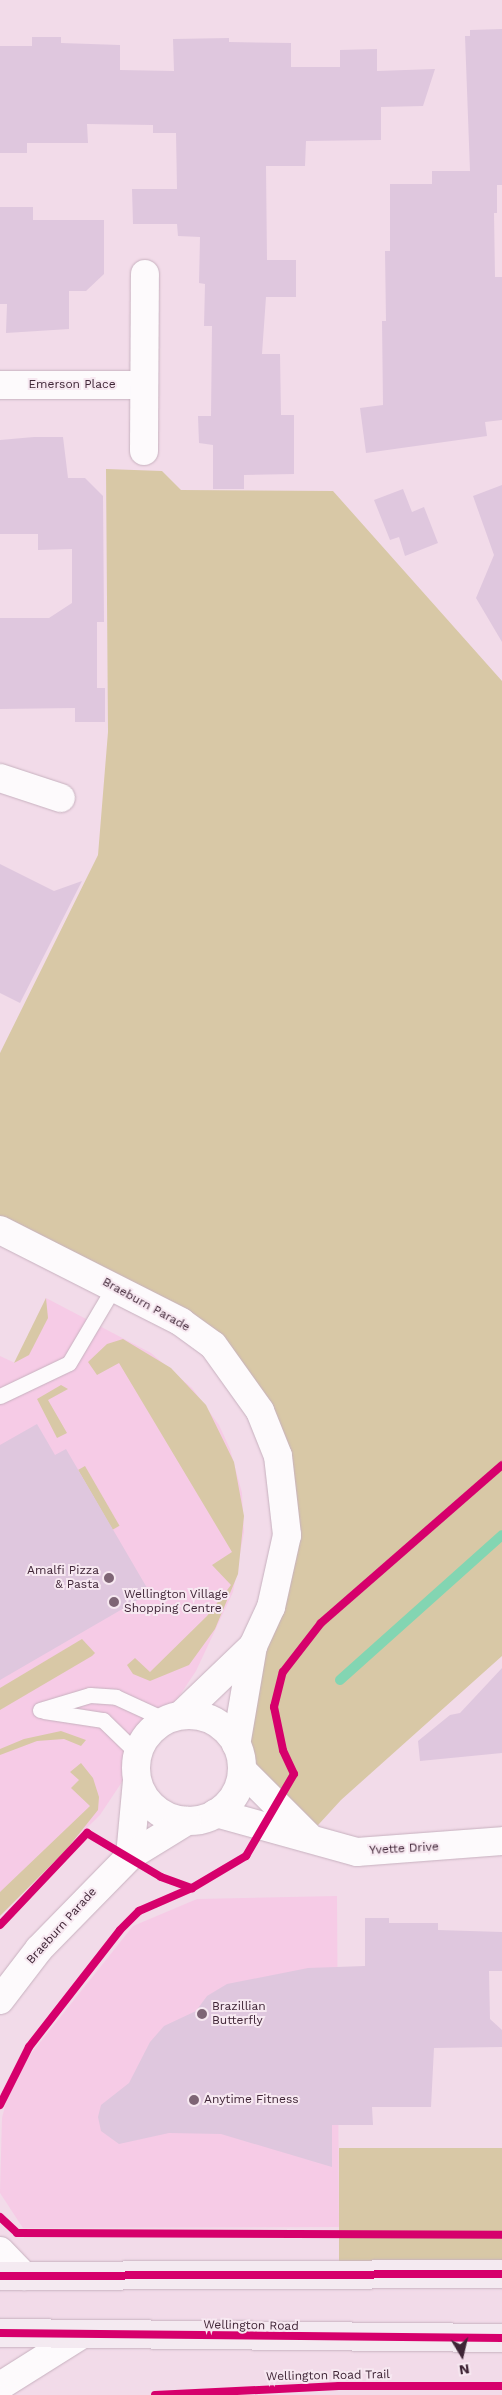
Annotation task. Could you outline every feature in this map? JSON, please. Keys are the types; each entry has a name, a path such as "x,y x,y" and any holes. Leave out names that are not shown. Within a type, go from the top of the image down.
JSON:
{"main road":[{"path":"12,2276 502,2274"},
{"name":"Wellington Road","path":"0,2333 502,2338"}],"street":[{"path":"144,451 145,274"},
{"name":"Emerson Place","path":"0,385 144,384"},
{"path":"0,778 61,798"},
{"name":"Braeburn Parade","path":"0,1230 181,1322 213,1345 246,1388 270,1434 282,1480 286,1535 271,1607 252,1646 239,1757"},
{"name":"Braeburn Parade","path":"173,1718 252,1646"},
{"path":"130,1856 138,1754 144,1740 173,1718 213,1721 239,1757 230,1802 216,1813 187,1821 155,1810 137,1781"},
{"name":"Yvette Drive","path":"239,1757 308,1836"},
{"name":"Yvette Drive","path":"216,1813 308,1836 357,1852 502,1841"},
{"name":"Braeburn Parade","path":"0,2000 39,1949 130,1856 187,1821"},
{"path":"0,2251 12,2276"},
{"path":"0,2386 81,2335"}],"lane":[{"path":"0,1396 69,1363 114,1287"},
{"path":"138,1754 103,1720 40,1710 90,1694 116,1697 173,1718"}],"shaded area":[{"path":"106,469 162,471 181,490 333,491 502,681 502,1656 341,1800 308,1836 240,1756 286,1508 233,1369 0,1230 0,1053 98,855 108,732"},
{"name":"Wellington Village Shopping Centre","path":"46,1298 151,1353 192,1388 219,1425 230,1449 242,1493 244,1532 233,1592 196,1671 100,1815 0,1914 0,1356 15,1363"},
{"path":"46,1298 48,1318 29,1355 14,1363"},
{"path":"123,1339 171,1368 206,1405 234,1462 244,1516 238,1574 215,1629 189,1665 150,1681 133,1674 127,1665 135,1658 150,1672 207,1616 231,1585 212,1565 232,1552 119,1363 97,1375 88,1362 107,1344"},
{"path":"61,1385 68,1389 48,1400 67,1433 57,1438 37,1399"},
{"path":"85,1466 120,1526 113,1530 78,1470"},
{"path":"82,1639 95,1653 92,1656 0,1710 0,1688"},
{"path":"61,1731 86,1740 81,1746 64,1739 37,1741 0,1755 0,1749 24,1739"},
{"path":"81,1763 93,1778 99,1797 98,1810 66,1850 0,1916 0,1892 90,1806 71,1788 79,1780 70,1772"},
{"path":"337,1896 339,2227 23,2228 0,2193 2,2118 10,2087 26,2060 133,1926 197,1899"},
{"path":"339,2148 502,2148 502,2274 339,2274"}],"building":[{"path":"502,29 502,185 497,185 497,213 494,213 495,277 502,277 502,420 485,422 487,436 366,453 360,408 383,405 382,321 386,321 385,251 390,251 390,184 432,184 432,171 470,171 465,36 470,36 470,30"},
{"path":"32,37 61,37 61,43 120,45 120,70 174,71 173,39 229,38 229,42 291,43 291,67 340,67 340,50 377,49 377,71 435,69 423,106 381,107 381,140 306,141 305,166 266,166 267,260 296,260 296,297 266,297 262,354 280,354 281,415 294,415 294,474 244,475 244,489 213,489 213,445 199,443 198,416 211,416 212,326 204,326 205,284 199,283 200,237 178,236 177,224 133,224 132,189 177,189 176,133 153,133 153,125 87,124 88,143 27,143 27,153 0,153 0,46 32,46"},
{"path":"0,207 33,207 33,220 104,220 104,274 86,291 69,291 69,329 6,333 7,304 0,304"},
{"path":"63,437 68,478 85,478 103,496 104,622 97,622 97,688 105,688 105,722 75,722 75,708 0,709 0,618 49,618 72,603 72,549 38,550 38,534 0,534 0,440"},
{"path":"502,485 502,642 476,598 494,555 473,496"},
{"path":"403,489 412,512 424,507 438,543 405,556 399,537 390,540 374,500"},
{"path":"0,864 54,891 82,881 20,1003 0,993"},
{"path":"37,1424 55,1455 66,1449 150,1593 0,1680 0,1445"},
{"path":"502,1668 502,1753 420,1761 418,1741 450,1715 460,1713"},
{"path":"365,1918 389,1918 389,1923 438,1923 438,1930 502,1932 502,1971 489,1971 490,2019 502,2030 502,2047 434,2048 431,2107 372,2107 373,2125 332,2125 332,2167 221,2134 169,2133 119,2144 101,2131 98,2117 101,2105 129,2083 150,2042 164,2026 196,2011 207,1996 227,1984 308,1968 365,1966"}],"waterway":[{"path":"340,1680 502,1535"}],"cycle path":[{"path":"0,1925 87,1833 161,1877 192,1888 246,1856 294,1774 283,1750 274,1707 283,1672 321,1623 502,1465"},
{"path":"0,2105 29,2047 120,1930 139,1911 192,1888"},
{"path":"0,2217 17,2233 502,2235"},
{"path":"0,2276 502,2274"},
{"path":"0,2333 502,2338"},
{"name":"Wellington Road Trail","path":"155,2395 339,2386 502,2386"}],"place":[{"name":"Amalfi Pizza & Pasta","path":"109,1578"},
{"name":"Wellington Village Shopping Centre","path":"114,1602"},
{"name":"Brazillian Butterfly","path":"202,2014"},
{"name":"Anytime Fitness","path":"194,2100"}]}
